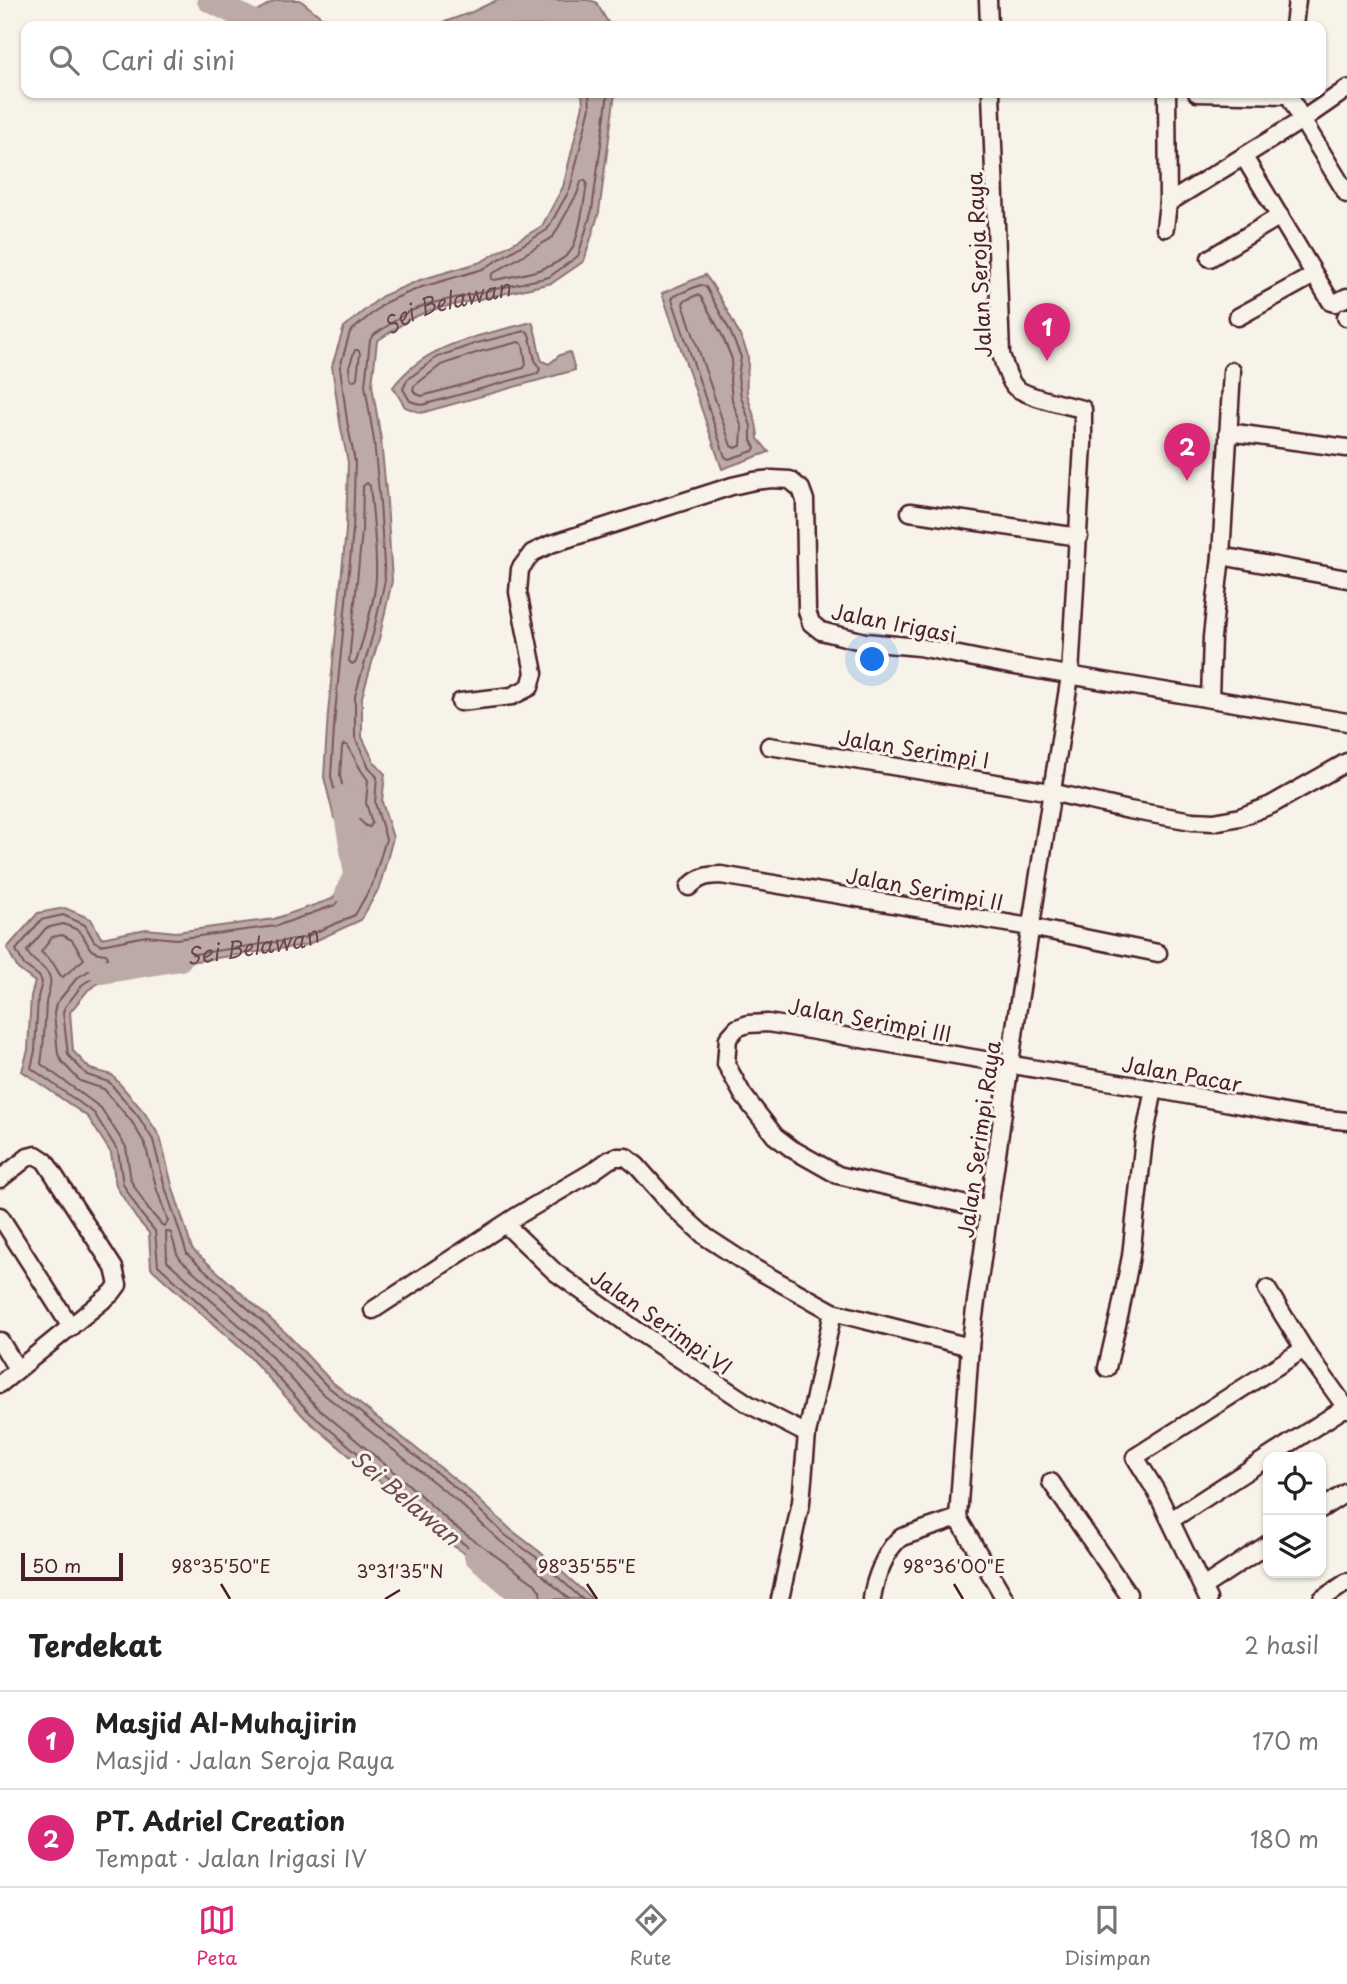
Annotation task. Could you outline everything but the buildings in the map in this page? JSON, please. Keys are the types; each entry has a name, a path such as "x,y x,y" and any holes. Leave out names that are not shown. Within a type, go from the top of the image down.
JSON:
{"street":[{"path":"988,0 989,21"},
{"path":"1295,21 1297,0"},
{"path":"1168,203 1347,89"},
{"name":"Jalan Seroja Raya","path":"991,98 1001,354 1008,377 1015,388 1024,393 1083,409 1079,537 1070,676"},
{"path":"1165,228 1168,203 1167,98"},
{"path":"1290,98 1347,194"},
{"path":"1244,157 1331,302 1335,303 1347,297"},
{"path":"1210,258 1280,216"},
{"path":"1238,317 1314,275"},
{"path":"1210,698 1232,371"},
{"path":"1228,432 1347,448"},
{"name":"Jalan Irigasi","path":"460,702 512,696 530,687 534,673 518,592 520,569 533,553 551,544 732,486 772,478 790,480 801,489 805,500 807,611 811,622 821,631 865,642 919,647 1070,676 1347,722"},
{"path":"910,512 1079,537"},
{"path":"1221,556 1347,579"},
{"name":"Jalan Serimpi Raya","path":"958,1518 970,1347 1030,927 1070,676"},
{"name":"Jalan Serimpi I","path":"769,746 1051,792 1192,821 1214,822 1240,817 1271,805 1347,762"},
{"name":"Jalan Serimpi II","path":"689,887 708,874 722,875 1030,927 1157,953"},
{"name":"Jalan Serimpi III","path":"989,1210 838,1175 793,1149 775,1136 757,1115 730,1074 726,1064 728,1038 737,1028 748,1024 768,1023 1010,1064"},
{"name":"Jalan Pacar","path":"1010,1064 1307,1117 1347,1121"},
{"path":"1107,1367 1131,1256 1144,1139 1154,1088"},
{"path":"0,1179 28,1157 36,1155 45,1161 114,1268 118,1285 0,1384"},
{"path":"373,1310 609,1160 625,1157 706,1237 833,1312 970,1347"},
{"path":"0,1216 71,1327"},
{"name":"Jalan Serimpi VI","path":"506,1225 555,1272 646,1337 750,1405 807,1434"},
{"path":"1171,1520 1346,1408 1304,1349 1267,1289"},
{"path":"780,1599 801,1502 807,1434 833,1312"},
{"path":"0,1341 18,1369"},
{"path":"1263,1548 1205,1593 1171,1520 1135,1457 1304,1349"},
{"path":"1051,1482 1126,1597"},
{"path":"1326,1507 1347,1492"},
{"path":"872,1599 882,1567 896,1541 958,1518 1005,1599"},
{"path":"1322,1599 1347,1583"}],"water":[{"path":"276,0 300,0 329,21 259,21 251,14"},
{"path":"497,0 588,0 596,2 607,21 448,21"},
{"path":"582,98 614,98 599,212 584,261 552,283 431,310 410,319 377,341 372,385 381,440 392,581 362,697 362,737 374,762 385,774 382,802 393,838 379,888 361,920 306,945 189,962 140,965 116,972 88,990 70,1012 73,1051 90,1069 112,1075 144,1112 160,1137 192,1249 287,1334 331,1381 466,1488 592,1599 528,1599 444,1539 305,1418 246,1353 151,1268 149,1233 116,1186 111,1153 88,1117 22,1071 28,1050 31,996 35,982 18,969 7,948 38,913 65,908 91,919 101,938 146,929 176,932 274,919 332,899 354,874 353,835 334,818 324,777 346,530 348,462 332,366 344,327 382,296 420,280 481,262 542,226 563,187"},
{"path":"705,275 730,316 746,351 748,397 758,439 769,452 722,469 662,293"},
{"path":"532,322 542,361 549,364 560,355 570,352 575,370 421,413 405,407 393,387 407,372 438,350"}],"waterway":[{"name":"Sei Belawan","path":"209,0 252,21"},
{"name":"Sei Belawan","path":"343,797 356,874 347,894"},
{"name":"Sei Belawan","path":"102,972 180,959"},
{"name":"Sei Belawan","path":"476,1556 526,1599"}],"place":[{"name":"Masjid Al-Muhajirin","path":"1047,361"},
{"name":"PT. Adriel Creation","path":"1187,481"}]}
